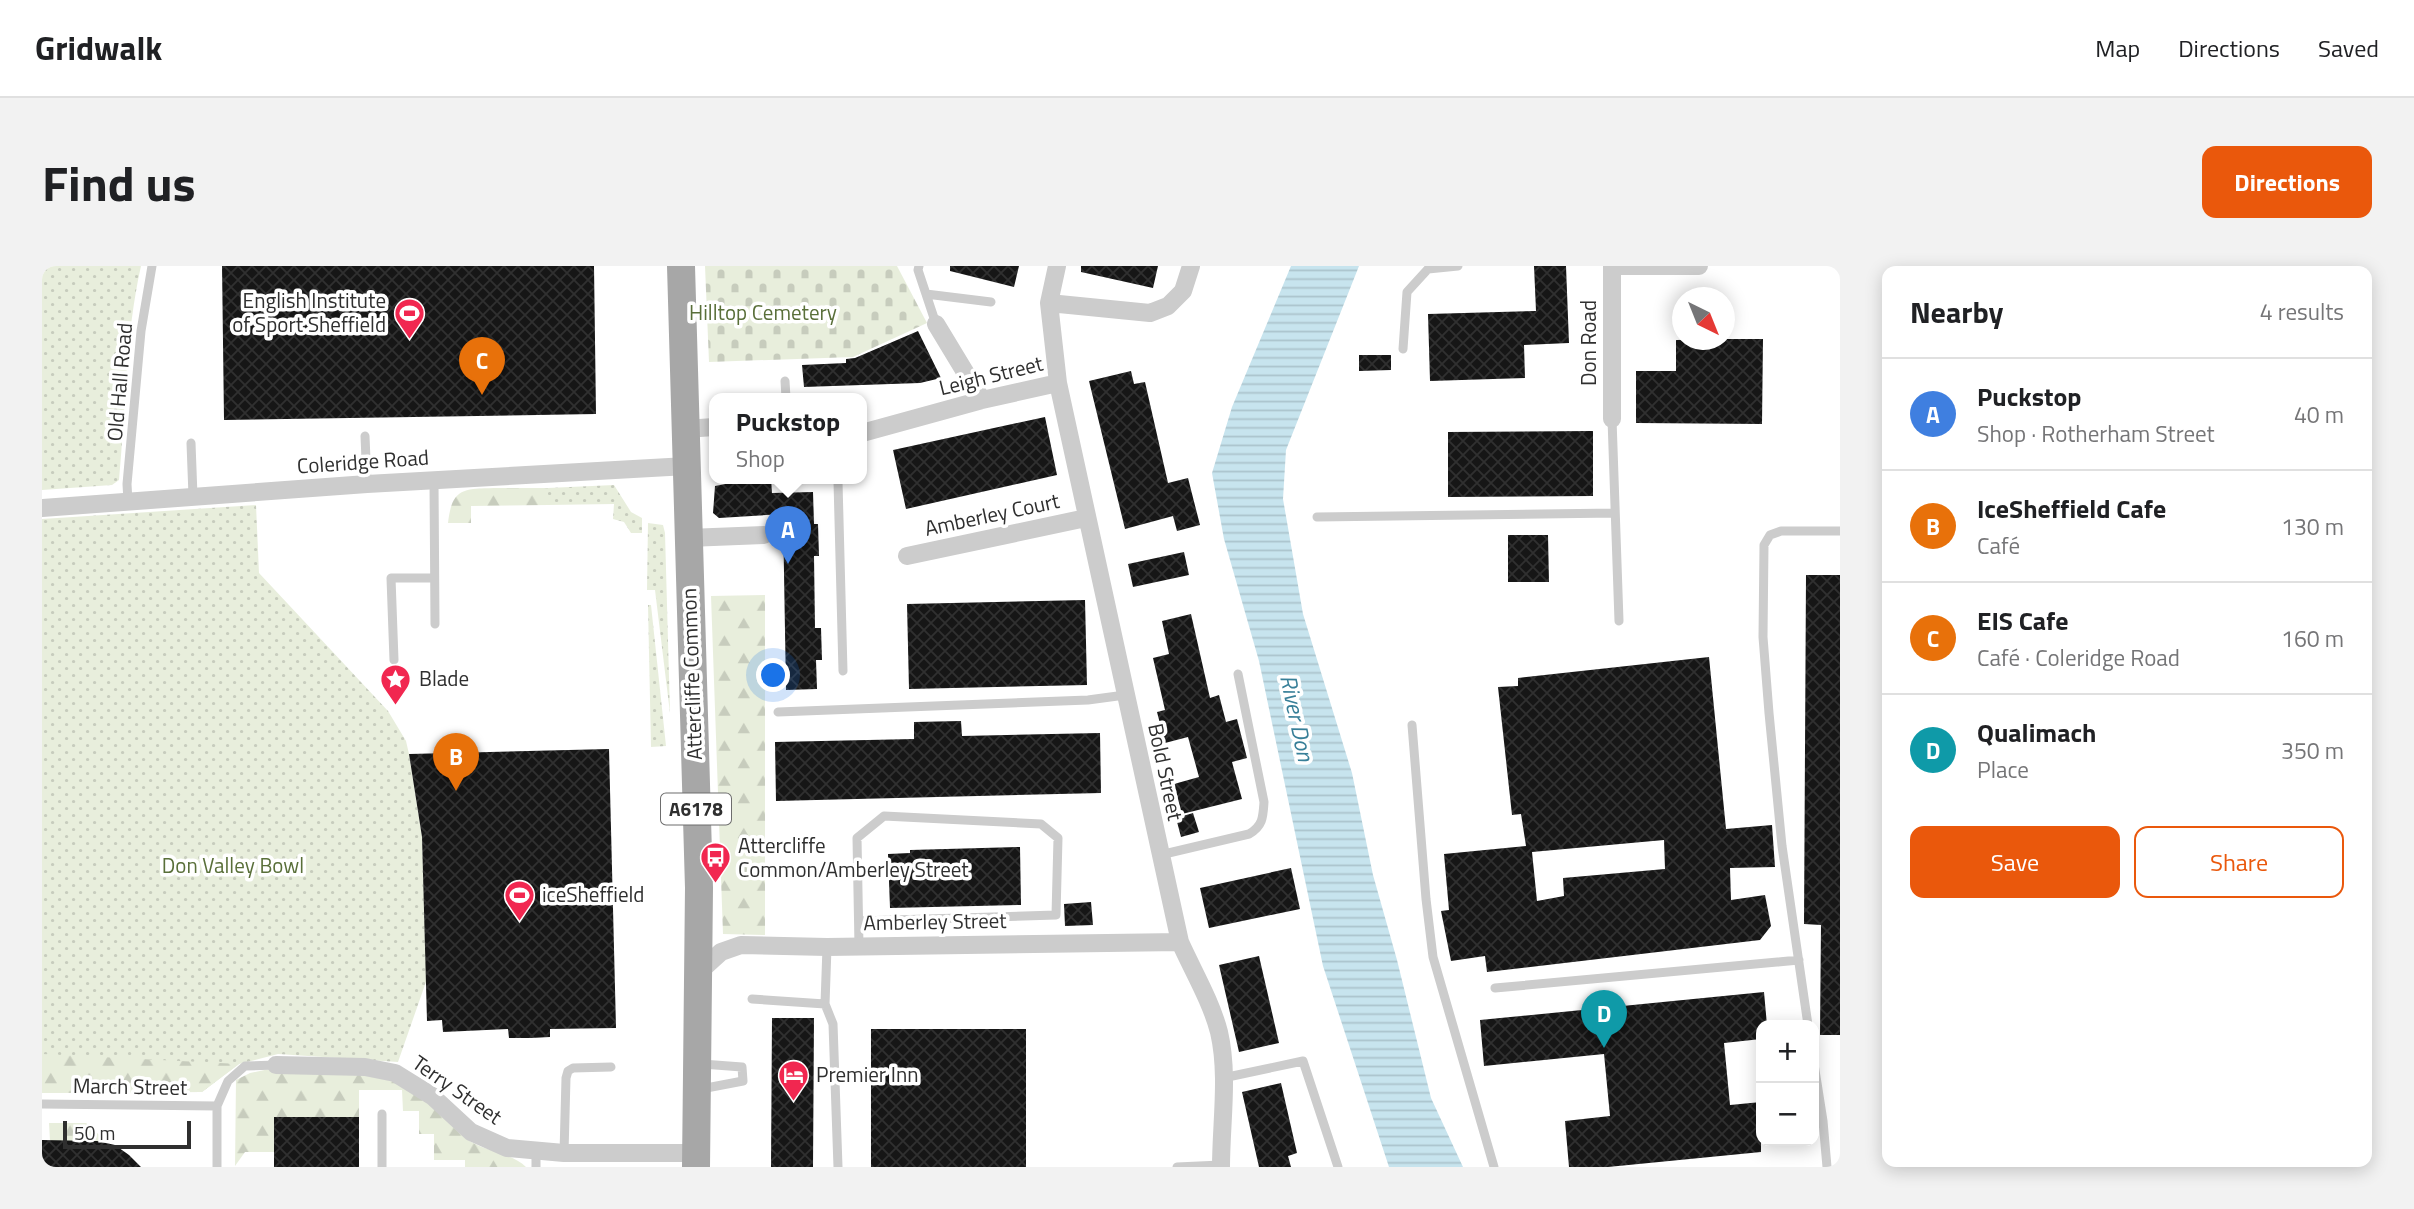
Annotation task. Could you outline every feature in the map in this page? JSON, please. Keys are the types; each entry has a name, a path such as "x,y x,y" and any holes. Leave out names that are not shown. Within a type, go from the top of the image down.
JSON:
{"main road":[{"name":"Attercliffe Common","path":"681,266 699,888 696,1160"}],"street":[{"name":"Leigh Street","path":"867,432 982,400 1058,383 1049,303 1056,266"},
{"path":"1049,303 1150,313 1168,306 1183,291 1191,266"},
{"name":"Don Road","path":"1612,419 1612,266 1699,266"},
{"path":"936,324 982,400"},
{"name":"Bold Street","path":"1058,383 1180,942 1216,1020 1220,1035 1223,1078 1221,1166"},
{"path":"685,429 709,427"},
{"name":"Coleridge Road","path":"42,508 367,484 687,466"},
{"name":"Amberley Court","path":"907,556 1087,518"},
{"path":"688,538 764,535"},
{"name":"Amberley Street","path":"699,972 721,952 741,945 827,947 1180,942"},
{"name":"Terry Street","path":"276,1065 365,1067 395,1073 432,1097 478,1136 536,1159 564,1153 696,1160"}],"lane":[{"name":"Old Hall Road","path":"128,502 127,484 141,331 152,266"},
{"path":"919,266 936,324"},
{"path":"1404,349 1407,292 1428,269 1458,266"},
{"path":"926,294 991,302"},
{"path":"785,381 786,393"},
{"path":"1612,419 1619,621"},
{"path":"365,436 367,484"},
{"path":"191,443 193,496"},
{"path":"434,481 435,624"},
{"path":"838,484 843,671"},
{"path":"1317,517 1615,513"},
{"path":"1807,1020 1782,846 1769,713 1763,637 1764,545 1770,535 1781,531 1840,531"},
{"path":"394,660 391,578 434,578"},
{"path":"1159,855 1249,834 1259,828 1263,819 1264,802 1238,674"},
{"path":"778,712 1087,700 1125,695"},
{"path":"1412,725 1433,957 1494,1167"},
{"path":"859,921 1056,915 1058,838 1041,824 884,816 857,838 859,946"},
{"path":"827,947 825,1004 834,1024 838,1167"},
{"path":"1495,989 1799,960"},
{"path":"752,999 825,1004"},
{"path":"1223,1078 1303,1061 1338,1167"},
{"path":"217,1167 217,1106 228,1081 245,1066 276,1065"},
{"path":"564,1153 566,1078 569,1071 573,1068 611,1067"},
{"path":"697,1077 745,1074 697,1077"},
{"path":"1817,1083 1826,1167"},
{"name":"March Street","path":"42,1104 217,1106"},
{"path":"382,1114 382,1167"},
{"path":"1177,1167 1221,1166"}],"green space":[{"path":"42,266 141,266 129,346 119,480 112,485 42,490"},
{"name":"Hilltop Cemetery","path":"705,266 897,266 927,323 853,357 709,362"},
{"path":"614,485 631,512 642,518 642,533 631,533 624,522 613,519 614,504 548,505 548,488"},
{"path":"494,488 548,488 548,505 471,506 471,523 448,523 453,503 461,493"},
{"name":"Don Valley Bowl","path":"256,505 259,573 388,711 406,741 422,837 427,979 398,1062 278,1054 239,1064 202,1092 42,1093 42,519"},
{"path":"648,523 663,525 665,533 670,713 655,590 647,590"},
{"path":"765,595 765,935 723,934 711,596"},
{"path":"648,605 651,605 666,746 651,747"},
{"path":"42,1054 239,1064 202,1092 42,1093"},
{"path":"283,1066 362,1070 393,1076 413,1086 468,1140 513,1158 526,1167 465,1167 465,1160 434,1160 434,1134 419,1134 419,1111 403,1111 402,1090 359,1090 359,1117 274,1117 274,1152 245,1152 235,1166 236,1080 250,1073"},
{"path":"49,1123 86,1123 104,1139 104,1143 50,1141"}],"water":[{"name":"River Don","path":"1291,266 1359,266 1286,450 1283,499 1303,614 1352,773 1373,875 1431,1098 1463,1167 1389,1167 1323,966 1259,661 1224,539 1212,473 1232,407"}],"building":[{"name":"English Institute of Sport Sheffield","path":"222,266 594,266 596,414 224,420"},
{"path":"950,266 1019,266 1014,287 950,271"},
{"path":"1081,266 1158,266 1153,288 1081,272"},
{"path":"1534,266 1566,266 1569,343 1524,345 1525,378 1430,381 1428,314 1536,311"},
{"path":"918,331 941,378 920,383 804,387 802,365 846,363 846,359 855,358"},
{"path":"1735,339 1763,339 1762,424 1636,423 1636,371 1676,371 1676,350 1735,350"},
{"path":"1359,355 1391,355 1391,370 1359,371"},
{"path":"1131,371 1134,384 1145,382 1168,483 1188,478 1200,525 1177,531 1173,516 1125,529 1089,381"},
{"path":"1045,417 1057,475 906,509 893,450"},
{"path":"1593,431 1593,496 1448,497 1448,432"},
{"path":"771,484 772,493 813,492 819,556 814,556 815,628 821,628 822,660 816,660 817,689 786,690 783,514 719,518 713,513 715,486"},
{"path":"1508,535 1548,535 1549,582 1508,582"},
{"path":"1184,552 1189,575 1133,587 1128,564"},
{"path":"1806,575 1840,575 1840,1035 1820,1035 1821,925 1804,924"},
{"path":"1085,600 1087,685 909,689 907,604"},
{"path":"1191,614 1210,698 1219,695 1226,722 1237,719 1247,758 1232,762 1242,799 1182,814 1174,784 1199,777 1188,737 1165,743 1157,712 1165,710 1153,658 1169,654 1162,621"},
{"path":"1709,657 1726,829 1772,825 1775,867 1730,868 1731,900 1765,895 1771,926 1760,940 1487,972 1485,956 1451,961 1441,911 1449,910 1444,854 1526,846 1521,814 1512,815 1498,687 1518,686 1518,678","holes":["1664,840 1665,869 1563,878 1564,896 1537,901 1532,852"]},
{"path":"961,721 962,736 1100,733 1101,793 776,801 775,742 914,739 914,722"},
{"name":"iceSheffield","path":"609,749 616,1028 550,1029 550,1037 531,1038 509,1038 508,1029 443,1032 442,1020 427,1021 422,837 409,754"},
{"path":"1193,813 1199,832 1181,837 1176,818"},
{"path":"1020,847 1021,905 890,908 888,854 910,853 910,850"},
{"path":"1291,868 1300,909 1209,928 1200,888"},
{"path":"1091,902 1093,925 1065,926 1064,904"},
{"path":"1259,956 1279,1043 1239,1052 1219,965"},
{"path":"1764,992 1767,1020 1756,1020 1756,1040 1724,1043 1730,1105 1756,1102 1756,1146 1761,1146 1761,1152 1608,1167 1569,1167 1565,1121 1610,1116 1604,1054 1484,1066 1480,1020"},
{"name":"Premier Inn","path":"772,1018 814,1018 813,1167 771,1167"},
{"path":"871,1029 1026,1029 1026,1167 871,1167"},
{"path":"1281,1083 1297,1153 1288,1156 1291,1167 1259,1167 1242,1092"},
{"path":"274,1117 359,1117 359,1167 274,1167"},
{"path":"42,1140 97,1141 115,1145 141,1167 42,1167"}],"place":[{"name":"English Institute of Sport Sheffield","path":"409,340"},
{"name":"EIS Cafe","path":"482,395"},
{"name":"Puckstop","path":"788,564"},
{"name":"Blade","path":"396,706"},
{"name":"IceSheffield Cafe","path":"456,791"},
{"name":"Attercliffe Common/Amberley Street","path":"715,885"},
{"name":"iceSheffield","path":"519,922"},
{"name":"Qualimach","path":"1604,1048"},
{"name":"Premier Inn","path":"793,1102"}]}
